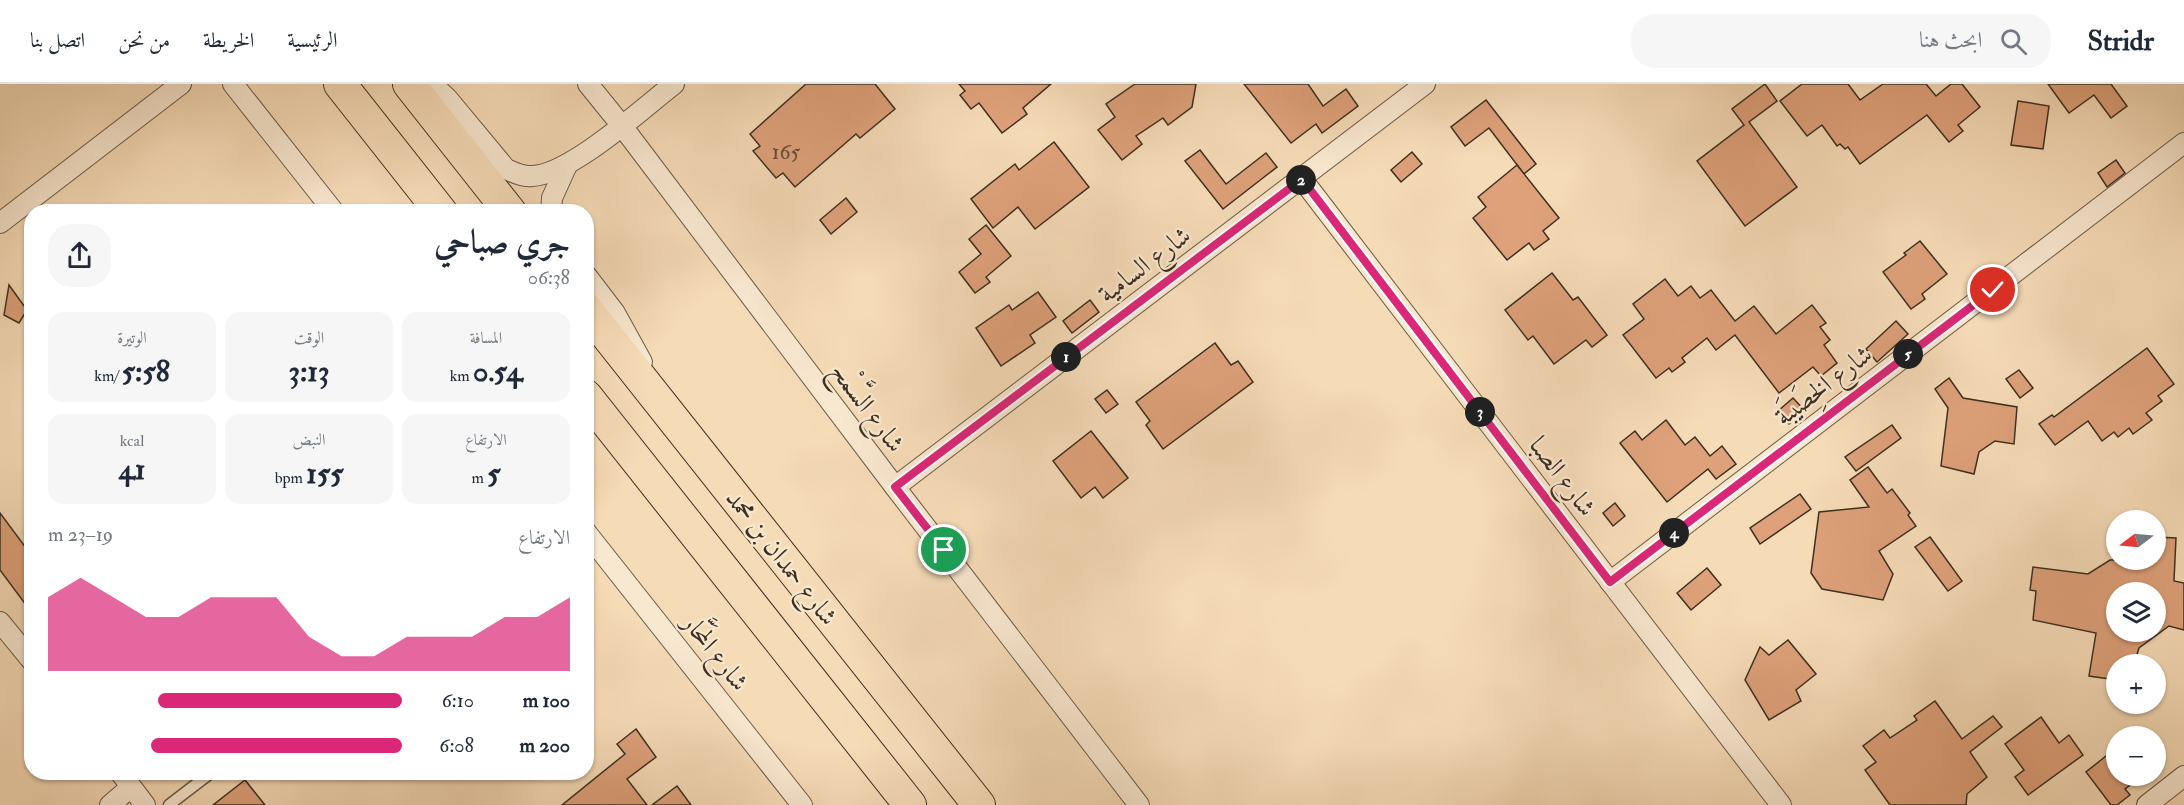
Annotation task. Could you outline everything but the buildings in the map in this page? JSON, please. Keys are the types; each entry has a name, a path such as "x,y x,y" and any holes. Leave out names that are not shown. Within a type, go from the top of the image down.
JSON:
{"main road":[{"path":"340,84 435,204"},
{"path":"409,84 504,204"},
{"name":"شارع حمدان بن محمد","path":"594,319 979,805"},
{"name":"شارع حمدان بن محمد","path":"594,406 910,805"}],"street":[{"path":"25,204 181,84"},
{"path":"233,84 328,204"},
{"path":"432,84 447,98 506,169 519,175 533,176 567,165 622,126 674,84"},
{"name":"شارع السَّمْح","path":"588,84 1139,805"},
{"name":"شارع السامية","path":"895,487 1425,84"},
{"name":"شارع الخِصَيبَة","path":"1610,582 2184,143"},
{"path":"551,204 567,165"},
{"name":"شارع الصبا","path":"1302,179 1781,805"},
{"path":"0,223 24,205"},
{"path":"594,285 627,334 659,400"},
{"name":"شارع المَحَّار","path":"594,556 802,805"},
{"path":"0,622 24,651"},
{"path":"2147,805 2184,776"},
{"path":"110,805 126,780 145,805"}],"lane":[{"path":"169,805 202,780"}],"route":[{"path":"944,550 895,487 1302,179 1610,582 1993,290"}]}
